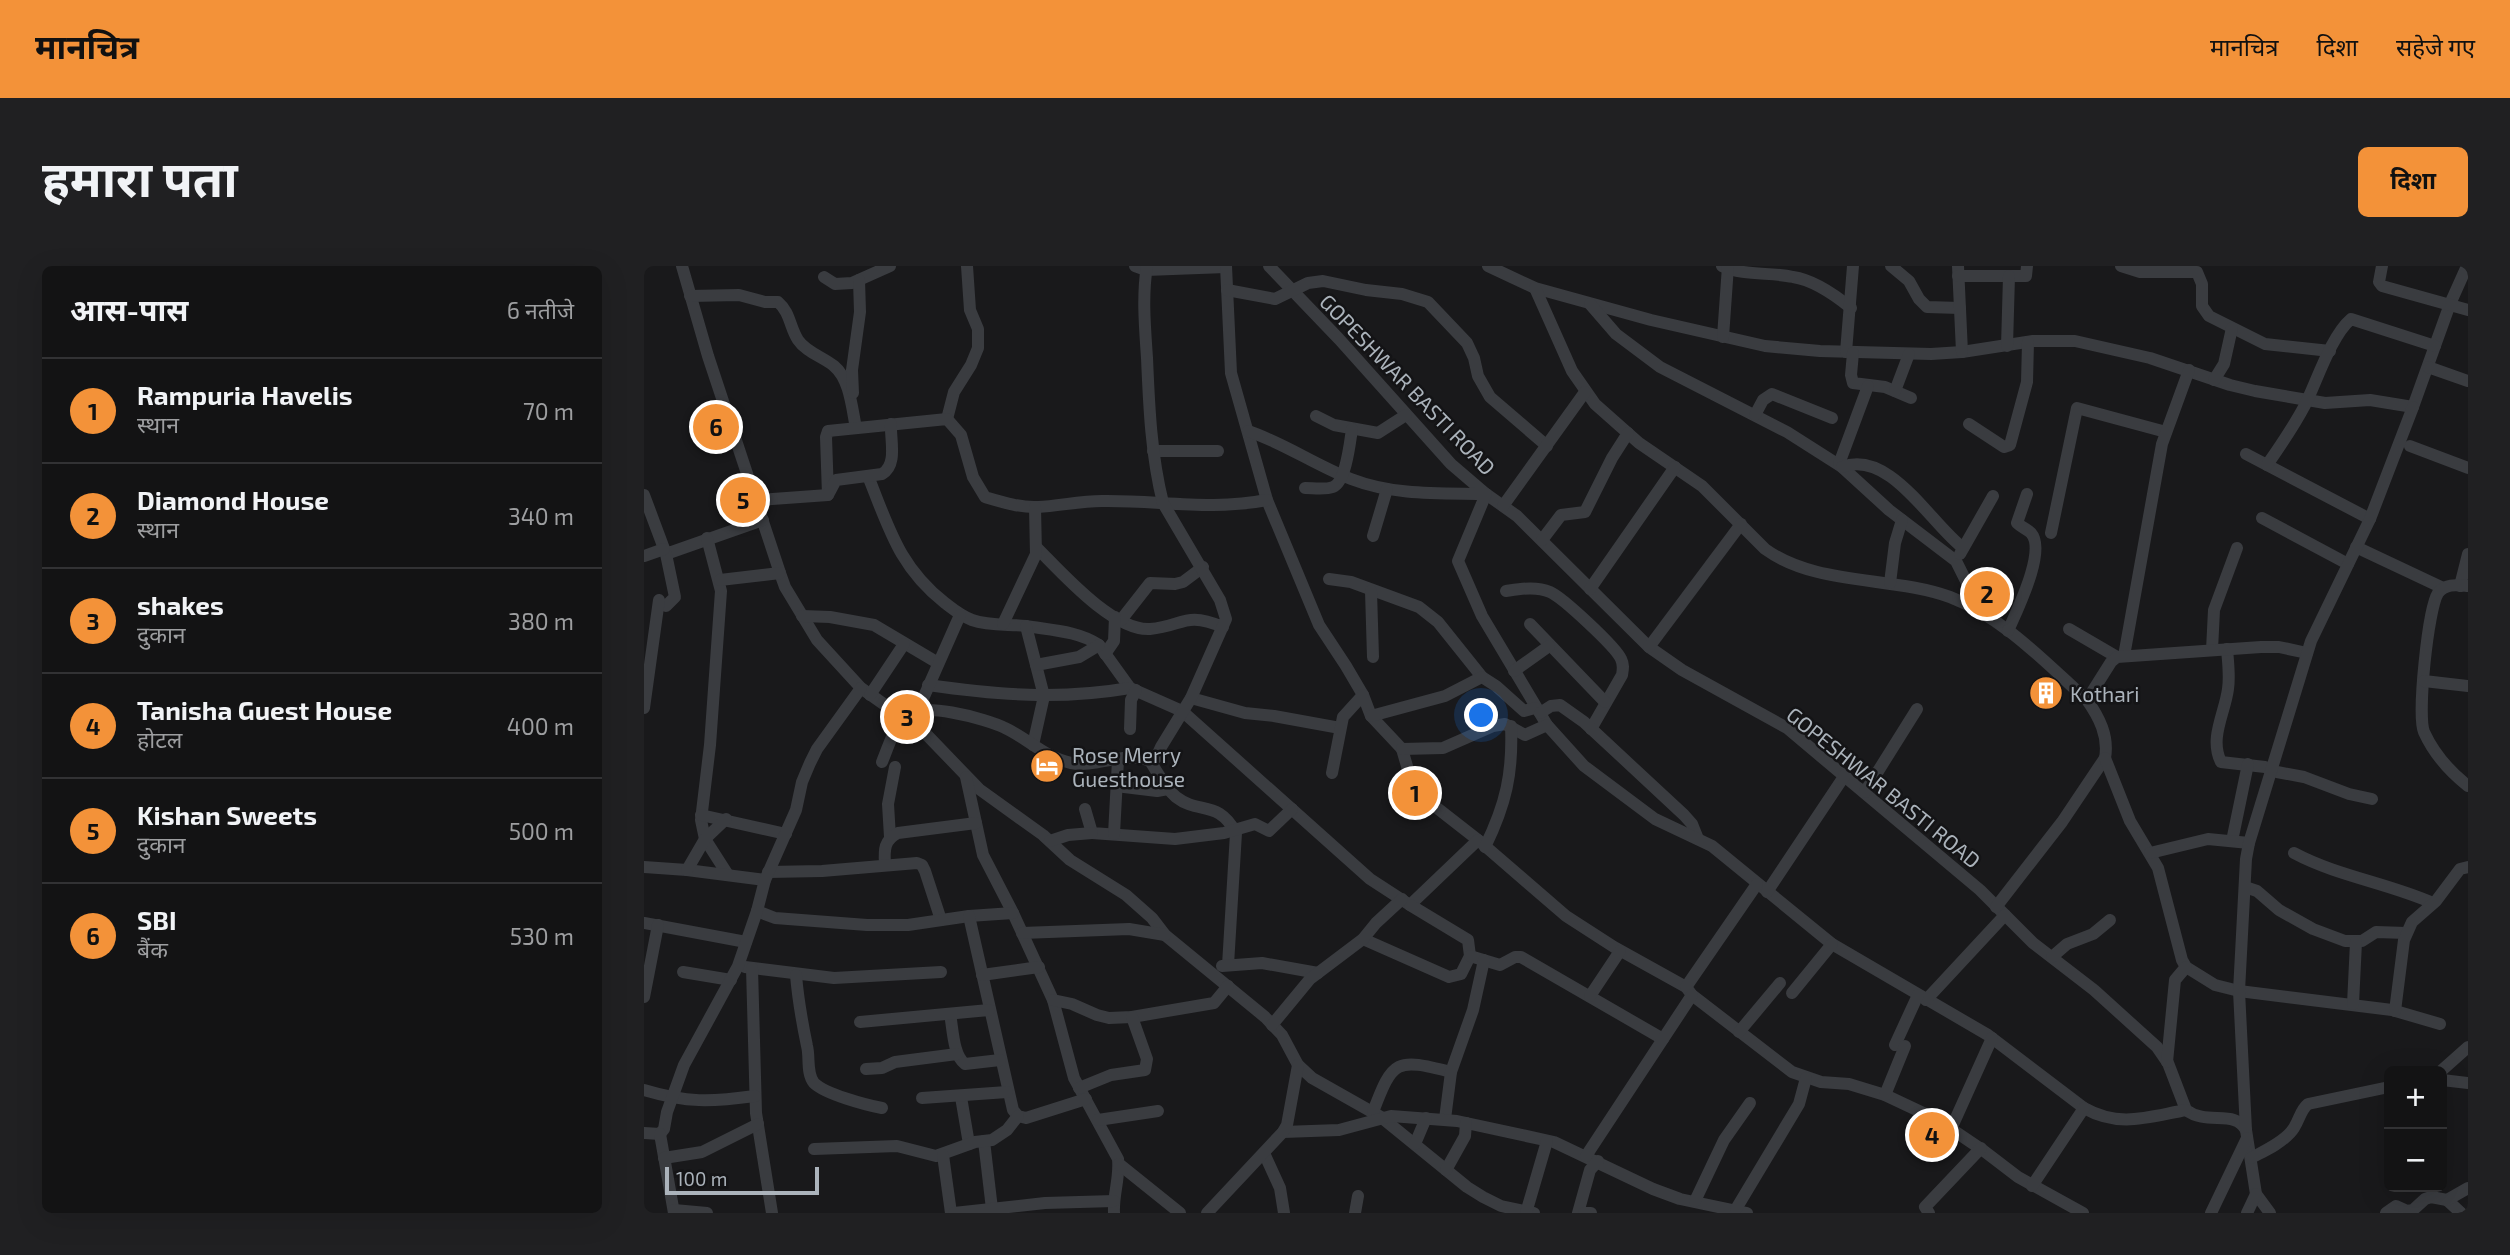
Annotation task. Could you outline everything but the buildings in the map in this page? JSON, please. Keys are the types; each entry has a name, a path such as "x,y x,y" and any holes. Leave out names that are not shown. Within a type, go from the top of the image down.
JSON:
{"street":[{"path":"682,266 708,356 785,587 817,640 866,692 926,734 979,789 1051,841 1070,860 1126,895 1152,918 1165,935 1272,1025 1282,1035 1298,1065 1312,1078 1377,1115 1466,1187 1492,1202 1529,1212 1547,1140"},
{"path":"824,277 835,284 859,280 890,266"},
{"path":"947,419 954,392 978,348 978,329 970,310 968,266"},
{"name":"GOPESHWAR BASTI ROAD","path":"1269,266 1339,339 1451,464 1517,516 1649,647 1682,670 1787,728 1865,792 2001,911 2033,943 2094,990 2157,1047 2167,1062 2186,1110"},
{"path":"1488,266 1535,288 1590,304 1765,345 1909,354 1962,352 2028,342 2075,341 2150,358 2255,391 2325,403 2370,400 2413,408"},
{"path":"1853,266 1851,380 1856,384 1895,391 1911,398"},
{"path":"1891,266 1909,281 1923,304 1930,308 1960,308"},
{"path":"1962,352 1958,271 2026,276 2027,266"},
{"path":"2121,266 2140,272 2196,269 2202,284 2204,312 2265,344 2330,351"},
{"path":"2382,266 2379,282 2382,286 2468,310"},
{"path":"2270,1213 2256,1194 2246,1134 2239,990 2249,842 2307,653 2322,614 2370,519 2450,304 2467,266"},
{"path":"1150,761 1156,758 1191,698 1226,619 1220,600 1203,568 1163,503 1153,452 1142,267 1226,267 1231,373 1267,500 1319,625 1338,651 1363,695 1371,716 1402,749 1414,790 1566,916 1689,991 1792,1072 1821,1083 1849,1084 1885,1095 1951,1129 2032,1186 2083,1213"},
{"path":"1723,337 1726,267 1797,277 1811,282 1851,308"},
{"path":"2007,346 2009,276"},
{"path":"856,428 852,370 860,312 859,280"},
{"path":"1227,290 1275,299 1291,289 1323,281 1366,290 1402,293 1428,302 1466,343 1474,358 1478,376 1490,397 1547,446"},
{"path":"1535,288 1572,371 1585,392 1609,419 1702,485 1765,549 1788,562 1827,573 1940,594 1975,609 2008,631 2087,700 2096,713 2107,746 2105,758 2001,911 1922,997 1900,1045 1885,1095"},
{"path":"690,296 739,295 765,302 778,302 786,311 801,344 835,366 841,374 856,428"},
{"path":"1590,304 1616,334 1660,367 1787,432 1840,466 1956,562 1969,587 1975,609"},
{"path":"2267,465 2307,401 2316,377 2343,328 2351,319 2435,346"},
{"path":"2214,380 2224,364 2232,328"},
{"path":"1969,424 2004,447 2010,445 2027,382 2028,342"},
{"path":"1895,391 1909,354"},
{"path":"2428,367 2468,381"},
{"path":"2120,657 2166,432 2189,370"},
{"path":"1840,466 1868,386"},
{"path":"1503,506 1585,392"},
{"path":"1755,415 1763,400 1772,394 1832,418"},
{"path":"2051,533 2077,408 2166,432"},
{"path":"1315,416 1334,425 1378,433 1406,415"},
{"path":"828,495 828,431 947,419"},
{"path":"947,419 961,435 973,477 985,497 1035,508 1100,501 1228,505 1267,500"},
{"path":"828,495 836,480 887,471 891,464 891,424"},
{"path":"1305,488 1333,487 1343,475 1352,429"},
{"path":"1248,431 1270,438 1311,462 1387,489 1420,493 1486,494 1458,561 1482,616 1538,711 1574,757 1594,774 1656,819 1712,846 1832,944 1992,1038 2084,1108 2100,1117 2126,1121 2186,1110 2203,1118 2239,1121 2246,1134"},
{"path":"1542,540 1561,515 1585,512 1612,458 1628,433"},
{"path":"2410,446 2468,468"},
{"path":"1153,452 1218,451"},
{"path":"2246,454 2370,519"},
{"path":"1840,466 1854,462 1873,466 1916,499 1963,548"},
{"path":"1590,589 1675,467"},
{"path":"868,476 894,541 915,576 927,589 960,615 976,621 1026,626 1078,636 1102,649 1133,689 1182,710 1370,879 1464,936 1468,940 1470,956 1461,974 1449,977 1363,939"},
{"path":"1373,536 1387,489"},
{"path":"2008,631 2035,561 2033,537 2017,523 2026,494"},
{"path":"644,495 649,525 665,552 673,588 663,603 644,708"},
{"path":"757,500 828,495"},
{"path":"1956,562 1993,496"},
{"path":"1003,624 1037,548 1035,508"},
{"path":"2262,518 2348,564"},
{"path":"644,556 665,552 763,520"},
{"path":"1890,583 1895,543 1902,520"},
{"path":"1649,647 1741,524"},
{"path":"1933,544 1945,531"},
{"path":"707,538 720,580 720,603 710,745 701,815 705,839 728,875"},
{"path":"2356,547 2443,588 2464,586 2468,554"},
{"path":"1037,548 1103,610 1118,619 1148,629 1191,618 1223,627"},
{"path":"2212,650 2214,610 2237,548"},
{"path":"1036,665 1079,657 1102,649 1114,641 1118,619 1150,583 1184,582 1203,568"},
{"path":"720,580 780,573"},
{"path":"1329,579 1351,582 1419,607 1438,622 1482,677 1524,711 1538,711 1560,705 1635,767 1692,824 1698,839"},
{"path":"2443,588 2434,605 2428,632 2421,716 2424,732 2445,767 2468,786"},
{"path":"1506,591 1540,589 1552,592 1567,603 1618,654 1622,661 1622,675 1591,729"},
{"path":"1371,591 1373,657"},
{"path":"645,605 663,603"},
{"path":"918,710 960,615"},
{"path":"802,616 830,617 874,625 938,663"},
{"path":"1530,624 1605,702"},
{"path":"1026,626 1044,696 1033,745"},
{"path":"2069,629 2120,657"},
{"path":"707,1213 674,1212 660,1134 664,1129 671,1098 684,1065 738,966 766,876 796,810 802,782 817,749 904,644"},
{"path":"1514,671 1549,646"},
{"path":"2087,700 2111,662 2120,657 2227,649 2278,648 2307,653"},
{"path":"2227,649 2228,690 2218,727 2218,757 2224,763 2248,764 2304,777 2349,794 2372,799"},
{"path":"1371,716 1446,696 1482,677"},
{"path":"2424,681 2468,686"},
{"path":"928,685 993,694 1044,696 1133,689"},
{"path":"1130,729 1133,689"},
{"path":"1332,773 1340,728 1348,709 1363,695"},
{"path":"1191,698 1245,713 1340,728"},
{"path":"1865,792 1917,709"},
{"path":"884,864 886,844 890,837 888,764 902,717 910,711 932,710 986,721 1003,727 1070,763 1086,764 1141,757 1150,761 1168,789 1185,803 1218,812 1225,816 1235,830 1237,841 1228,965"},
{"path":"1402,749 1443,748 1493,726 1505,724 1525,735 1547,725"},
{"path":"1272,1025 1318,973 1363,939 1376,923 1482,844 1502,811 1507,794 1511,772 1511,726"},
{"path":"2105,758 2130,821 2158,868 2186,967 2215,985 2395,1011 2440,1024"},
{"path":"1114,834 1118,760"},
{"path":"2232,841 2248,764"},
{"path":"1578,1213 1592,1158 1689,991 1845,775"},
{"path":"943,1154 952,1213 1014,1210 1045,1203 1114,1207 1119,1164 1070,1069 1053,1000 983,855 966,776"},
{"path":"1116,786 1157,791 1168,789"},
{"path":"1085,809 1091,832"},
{"path":"1051,841 1068,835 1091,832 1175,839 1235,830 1255,824 1269,831 1292,809"},
{"path":"701,815 786,834"},
{"path":"687,870 705,839 726,820"},
{"path":"890,837 898,833 976,823"},
{"path":"2150,853 2208,839 2249,842"},
{"path":"2294,853 2311,862 2393,887 2433,904"},
{"path":"644,867 766,876 907,862 922,865 941,920"},
{"path":"2395,1011 2406,933 2412,922 2433,904 2453,876 2460,869 2468,867"},
{"path":"2245,887 2261,894 2279,911 2313,929 2356,942 2376,932 2406,933"},
{"path":"757,911 775,918 867,925 908,925 1013,913"},
{"path":"969,916 1007,1092 1018,1116 1026,1118 1083,1093 1111,1076 1145,1070 1147,1059 1132,1017"},
{"path":"2052,957 2075,939 2093,934 2110,920"},
{"path":"644,923 746,942"},
{"path":"644,997 649,951 658,925"},
{"path":"1022,933 1129,929 1165,935"},
{"path":"2353,1004 2356,942"},
{"path":"1792,993 1832,944"},
{"path":"1590,996 1620,951"},
{"path":"1470,956 1500,965 1515,957 1521,957 1662,1039"},
{"path":"1445,1119 1451,1072 1473,1010 1484,960"},
{"path":"1208,969 1262,963 1318,973"},
{"path":"738,966 834,978 941,972"},
{"path":"982,975 1038,967"},
{"path":"2167,1062 2175,980 2186,967"},
{"path":"752,968 755,1096 772,1213"},
{"path":"683,972 731,980"},
{"path":"796,975 798,1007 808,1046 810,1077 827,1091 882,1108"},
{"path":"1739,1031 1780,983"},
{"path":"1053,1000 1072,1004 1097,1015 1132,1017 1213,1003 1228,986"},
{"path":"860,1022 989,1010"},
{"path":"950,1014 957,1054 962,1063 1000,1060"},
{"path":"1951,1129 1992,1038"},
{"path":"2447,1066 2468,1047"},
{"path":"866,1069 957,1054"},
{"path":"1377,1115 1385,1079 1394,1068 1411,1064 1451,1072"},
{"path":"1207,1213 1283,1132 1287,1125 1298,1065"},
{"path":"1283,1132 1347,1129 1377,1115 1445,1119 1547,1140 1592,1158 1653,1189 1742,1211 1799,1104 1806,1079"},
{"path":"2447,1081 2468,1083"},
{"path":"2251,1158 2288,1136 2302,1109 2308,1104 2384,1088"},
{"path":"644,1090 671,1098 710,1102 755,1096"},
{"path":"922,1098 1007,1092"},
{"path":"961,1097 969,1144"},
{"path":"1695,1201 1724,1140 1750,1103"},
{"path":"2032,1186 2084,1108"},
{"path":"1098,1120 1158,1111"},
{"path":"814,1149 897,1146 931,1155 943,1154 999,1137 1018,1116"},
{"path":"1415,1144 1426,1118"},
{"path":"1447,1170 1465,1136 1466,1123"},
{"path":"664,1158 702,1152 758,1124"},
{"path":"644,1133 660,1134"},
{"path":"2211,1213 2246,1134"},
{"path":"984,1141 992,1209"},
{"path":"1929,1213 1925,1207 1981,1149"},
{"path":"1264,1153 1280,1188 1284,1213"},
{"path":"1119,1164 1180,1213"},
{"path":"2447,1200 2468,1188"},
{"path":"2247,1213 2256,1194"},
{"path":"1355,1213 1358,1196"},
{"path":"2386,1213 2396,1206 2407,1211 2413,1210 2431,1197 2447,1200 2462,1213"},
{"path":"1584,1213 1591,1213"}],"place":[{"name":"SBI","path":"716,427"},
{"name":"Kishan Sweets","path":"743,500"},
{"name":"Diamond House","path":"1987,594"},
{"name":"Kothari","path":"2046,693"},
{"name":"shakes","path":"907,717"},
{"name":"Rose Merry Guesthouse","path":"1047,766"},
{"name":"Rampuria Havelis","path":"1415,793"},
{"name":"Tanisha Guest House","path":"1932,1135"}]}
